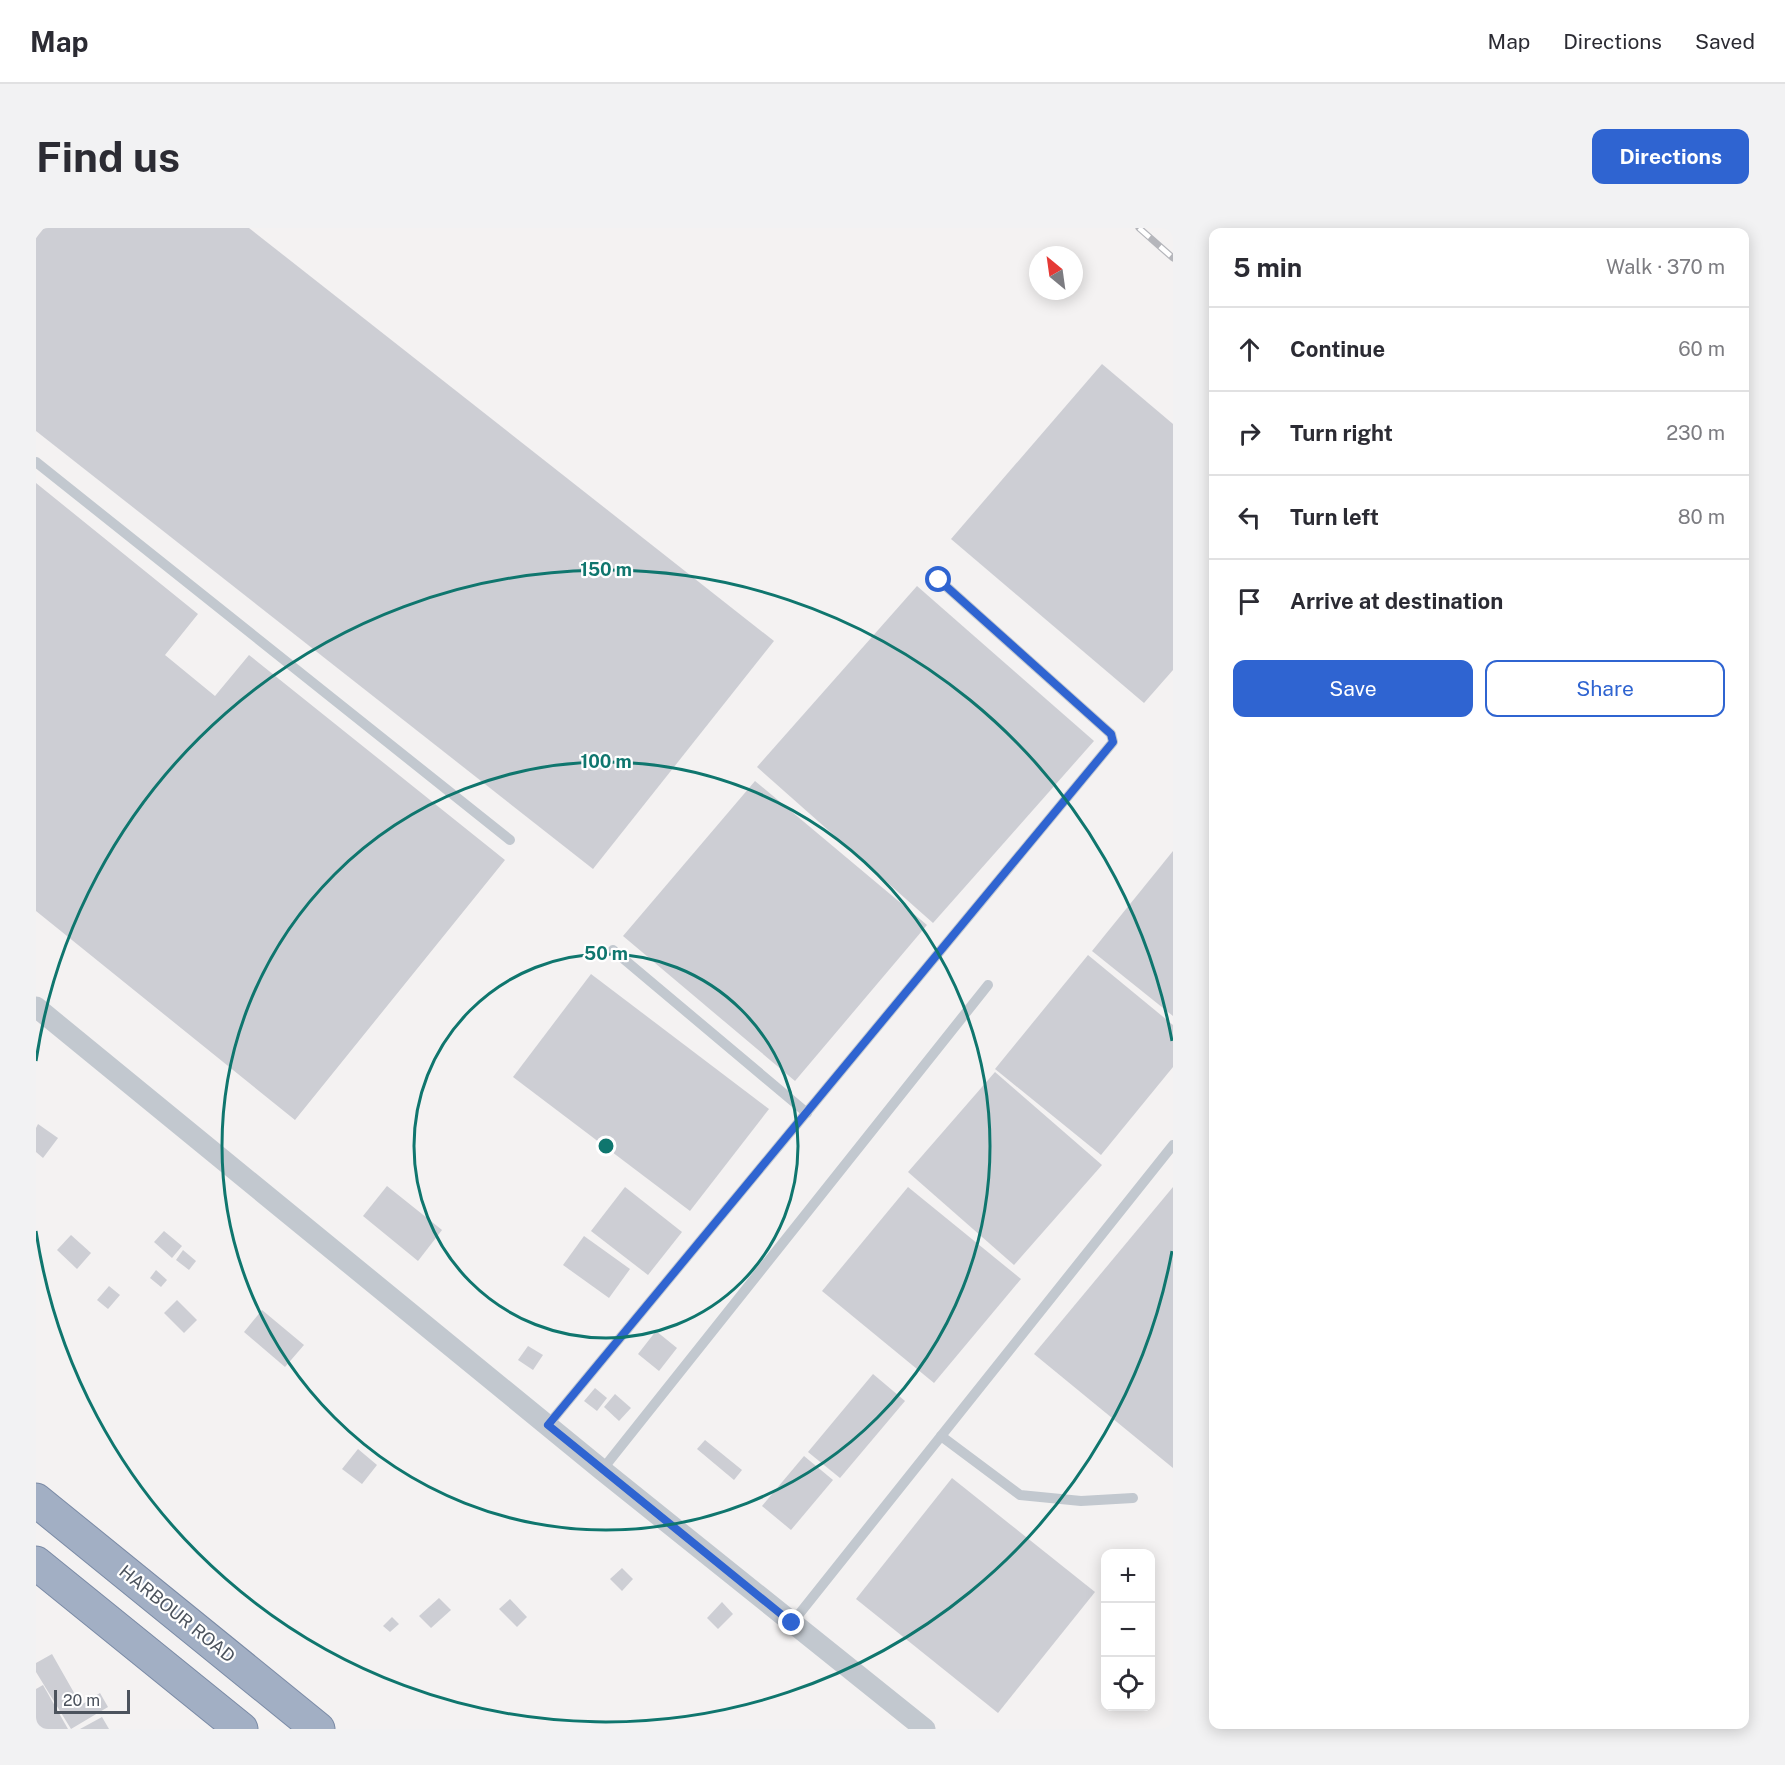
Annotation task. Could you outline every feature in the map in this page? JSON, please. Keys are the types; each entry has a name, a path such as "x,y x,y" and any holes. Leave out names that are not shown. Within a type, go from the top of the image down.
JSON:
{"highway":[{"name":"HARBOUR ROAD","path":"36,1500 318,1729"},
{"path":"36,1563 241,1729"}],"street":[{"path":"36,1007 602,1470 925,1729"}],"lane":[{"path":"36,462 510,840"},
{"path":"548,1425 1113,742 1111,734 939,580"},
{"path":"613,950 807,1113"},
{"path":"602,1470 988,985"},
{"path":"792,1623 1173,1145"},
{"path":"941,1436 1020,1495 1081,1501 1133,1498"}],"building":[{"path":"44,228 249,228 774,641 593,869 36,431 36,238"},
{"path":"1102,364 1173,424 1173,670 1144,703 951,539"},
{"path":"36,483 198,614 165,655 215,696 249,655 505,860 295,1120 36,911"},
{"path":"917,586 1094,741 933,923 757,767"},
{"path":"755,781 927,925 795,1081 623,936"},
{"path":"1173,851 1173,1016 1092,951"},
{"path":"1088,955 1173,1025 1173,1067 1101,1155 995,1069"},
{"path":"591,974 769,1109 690,1211 513,1077"},
{"path":"995,1072 1102,1165 1014,1265 908,1172"},
{"path":"38,1124 58,1138 43,1158 36,1152"},
{"path":"387,1186 442,1230 418,1261 363,1216"},
{"path":"625,1187 682,1232 648,1275 591,1231"},
{"path":"908,1187 1021,1279 934,1383 822,1291"},
{"path":"1173,1187 1173,1468 1034,1354"},
{"path":"164,1231 182,1246 172,1258 154,1242"},
{"path":"71,1235 91,1253 77,1269 57,1250"},
{"path":"584,1236 630,1269 609,1298 563,1265"},
{"path":"183,1250 196,1261 189,1270 176,1260"},
{"path":"156,1270 167,1280 161,1287 150,1278"},
{"path":"109,1286 120,1295 108,1309 97,1300"},
{"path":"177,1300 197,1320 184,1333 164,1313"},
{"path":"262,1310 304,1345 285,1367 244,1332"},
{"path":"656,1331 677,1348 659,1371 638,1354"},
{"path":"528,1346 543,1355 533,1370 518,1360"},
{"path":"873,1374 905,1401 840,1478 808,1452"},
{"path":"595,1388 607,1398 597,1411 584,1401"},
{"path":"615,1394 631,1408 619,1421 604,1407"},
{"path":"705,1440 742,1470 734,1480 697,1449"},
{"path":"358,1449 377,1465 362,1484 342,1469"},
{"path":"804,1456 833,1480 791,1530 762,1506"},
{"path":"952,1478 1095,1592 998,1713 856,1599"},
{"path":"622,1568 633,1579 622,1591 610,1579"},
{"path":"439,1598 451,1610 431,1628 419,1616"},
{"path":"510,1599 527,1617 517,1627 499,1609"},
{"path":"722,1602 733,1614 718,1629 707,1618"},
{"path":"392,1617 399,1624 390,1632 383,1626"},
{"path":"52,1654 81,1705 100,1693 108,1707 71,1729 36,1672 36,1663"},
{"path":"43,1685 68,1729 36,1729 36,1689"},
{"path":"102,1717 109,1729 80,1729"}],"railway":[{"path":"1139,228 1173,258"}],"route":[{"path":"792,1623 548,1425 1113,742 1111,734 939,580"}]}
